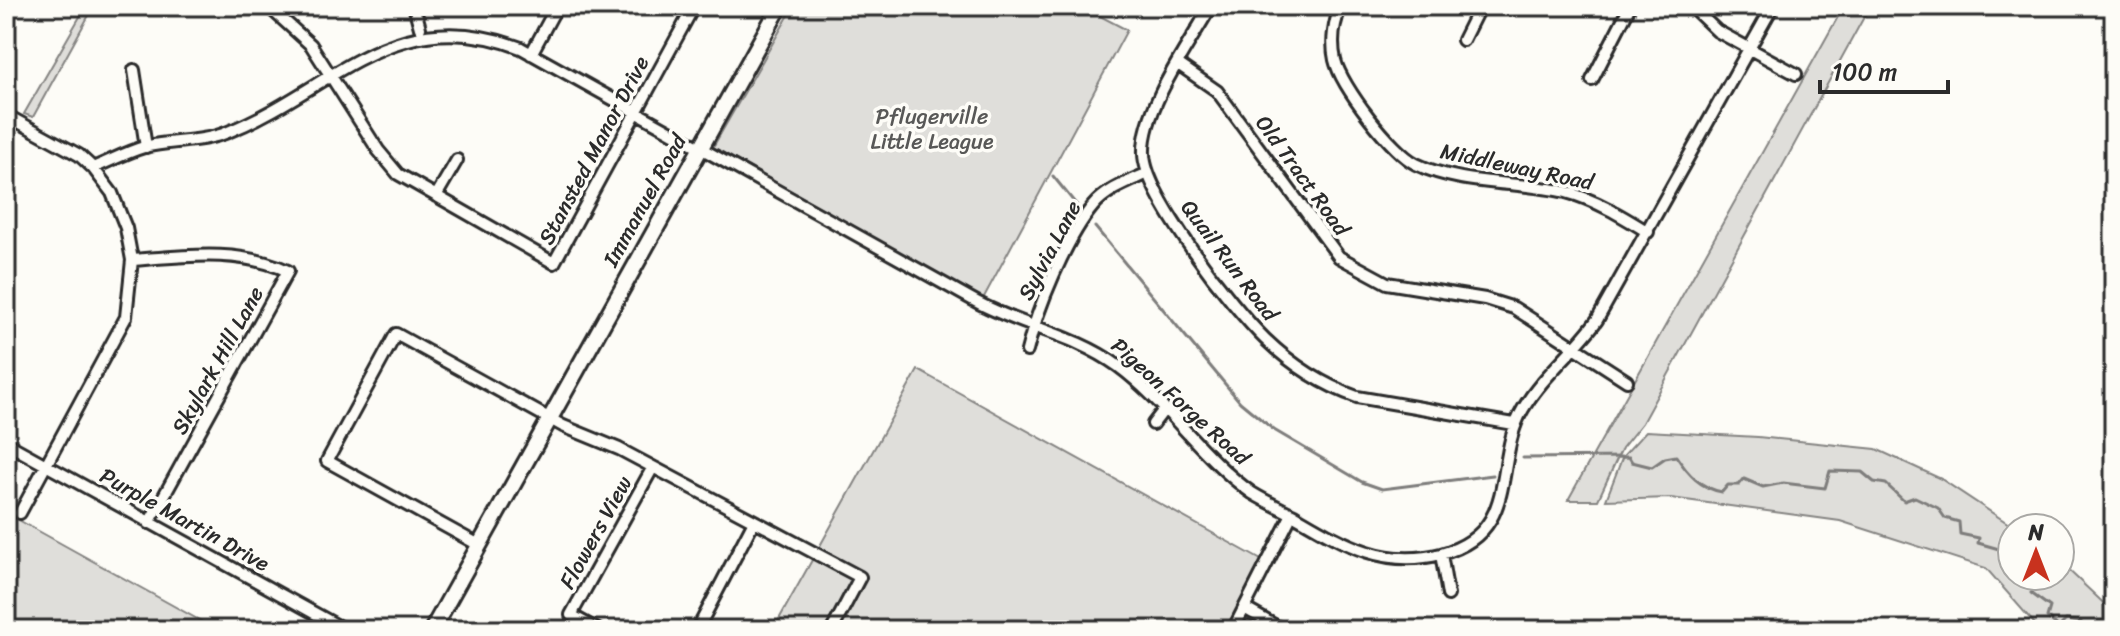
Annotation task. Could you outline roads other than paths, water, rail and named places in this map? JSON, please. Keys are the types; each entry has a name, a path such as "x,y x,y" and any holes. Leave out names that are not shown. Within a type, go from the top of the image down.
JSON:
{"street":[{"name":"Stansted Manor Drive","path":"268,6 295,27 330,72 378,150 398,174 554,263 694,6"},
{"path":"414,6 420,28"},
{"path":"531,54 557,6"},
{"name":"Immanuel Road","path":"432,630 698,148 780,6"},
{"name":"Quail Run Road","path":"1211,6 1147,125 1143,152 1146,174 1163,205 1239,312 1266,340 1332,388 1357,397 1514,424"},
{"name":"Middleway Road","path":"1341,6 1335,19 1335,59 1343,81 1398,151 1414,163 1436,172 1579,196 1648,232"},
{"path":"1463,40 1480,6"},
{"path":"1592,80 1630,6"},
{"path":"1691,6 1717,31 1796,74"},
{"name":"Pigeon Forge Road","path":"93,168 146,147 228,133 380,43 420,28 450,26 480,31 531,54 986,307 1090,346 1123,369 1163,411 1251,492 1353,549 1406,558 1441,554 1462,545 1485,526 1499,507 1514,424 1542,382 1578,348 1648,232 1773,6"},
{"name":"Old Tract Road","path":"1178,64 1217,91 1339,257 1361,272 1387,283 1485,299 1514,308 1627,381"},
{"path":"134,70 146,147"},
{"path":"6,115 79,155 93,168 112,193 126,228 132,260 126,317 20,513"},
{"path":"436,196 457,160"},
{"name":"Sylvia Lane","path":"1027,351 1048,286 1093,206 1111,190 1146,174"},
{"name":"Skylark Hill Lane","path":"132,260 231,255 267,261 288,271 149,523"},
{"path":"6,292 8,266"},
{"path":"479,545 327,461 396,334 549,417 653,467 860,577 832,630"},
{"path":"1153,424 1163,411"},
{"name":"Purple Martin Drive","path":"6,443 345,630"},
{"name":"Flowers View","path":"598,630 571,615 653,467"},
{"path":"1233,630 1292,514"},
{"path":"697,630 754,521"},
{"path":"1441,554 1448,595"},
{"path":"1244,608 1283,630"}],"waterway":[{"path":"1053,176 1079,208"},
{"path":"1095,227 1240,402 1274,430 1362,482 1382,489 1493,475"},
{"path":"1523,458 1629,457 1632,462 1652,467 1665,458 1676,456 1695,479 1722,492 1728,485 1739,485 1744,479 1763,487 1783,483 1825,488 1830,471 1862,472 1874,482 1886,484 1904,501 1915,497 1938,508 1945,518 1959,522 1960,534 1979,538 1978,543 1996,548"},
{"path":"6,544 10,538"},
{"path":"2032,592 2050,607 2047,617 2059,627 2066,620 2081,622 2084,630"}],"park label":[{"name":"Pflugerville Little League","path":"932,128"}]}
